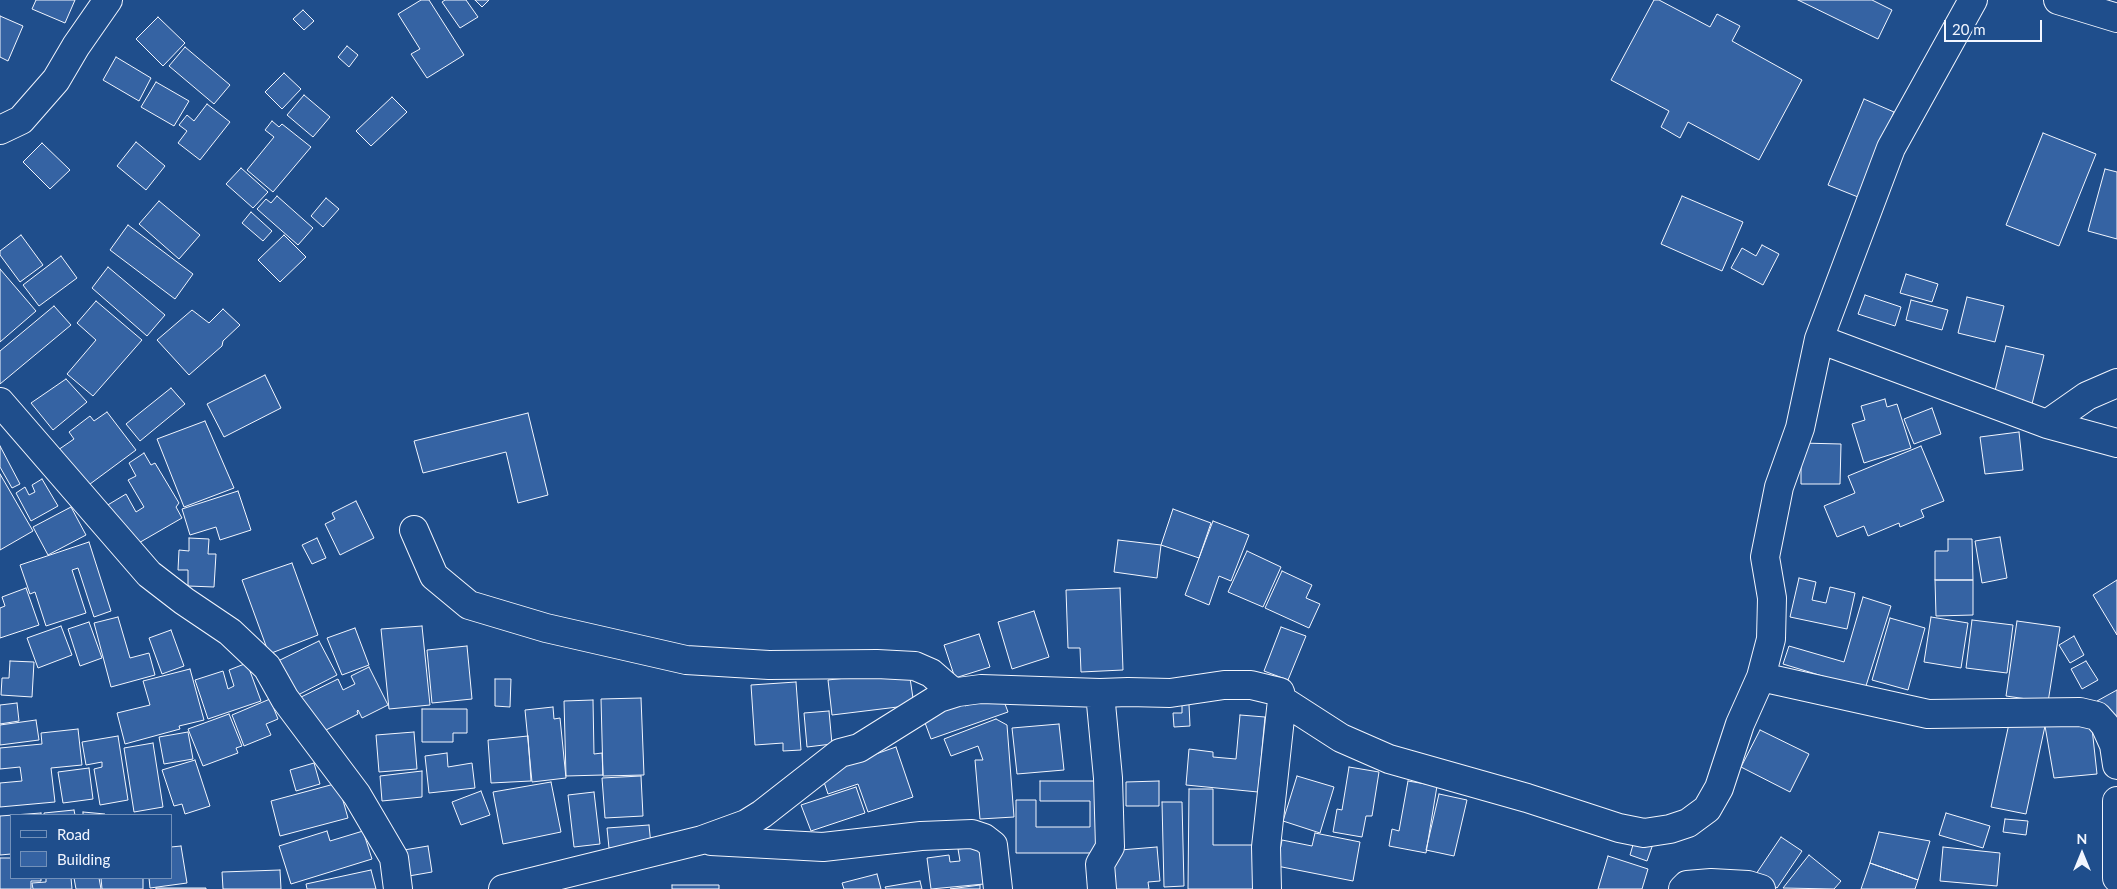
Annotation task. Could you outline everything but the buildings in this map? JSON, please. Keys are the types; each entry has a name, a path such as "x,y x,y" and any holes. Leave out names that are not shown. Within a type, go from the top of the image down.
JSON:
{"street":[{"path":"0,130 21,120 56,80 76,46 108,0"},
{"path":"1282,700 1341,738 1389,759 1518,796 1619,828 1644,833 1670,829 1688,822 1707,808 1719,788 1740,724 1761,677 1771,638 1772,598 1765,557 1779,487 1800,428 1820,339 1891,148 1973,0"},
{"path":"2058,0 2117,18"},
{"path":"1820,339 2047,424 2117,443"},
{"path":"2047,424 2088,396 2117,383"},
{"path":"0,402 149,574 184,601 230,632 267,666 285,699 357,794 394,858 398,889"},
{"path":"414,530 434,576 469,605 546,628 686,660 769,665 877,664 915,666 931,673 954,693"},
{"path":"1761,677 1928,714 2080,712 2096,716 2105,725 2114,744 2117,765"},
{"path":"503,889 702,840 746,824 762,814 840,753 859,748 922,707 954,693 981,689 1170,693 1224,685 1251,685 1280,692 1282,700 1266,847 1267,889"},
{"path":"1100,693 1108,778 1110,847 1100,864 1102,889"},
{"path":"2117,801 2117,878"},
{"path":"702,840 823,847 921,836 972,834 984,838 993,845 998,889"},
{"path":"1683,889 1687,885 1711,883 1748,885 1760,889"}]}
